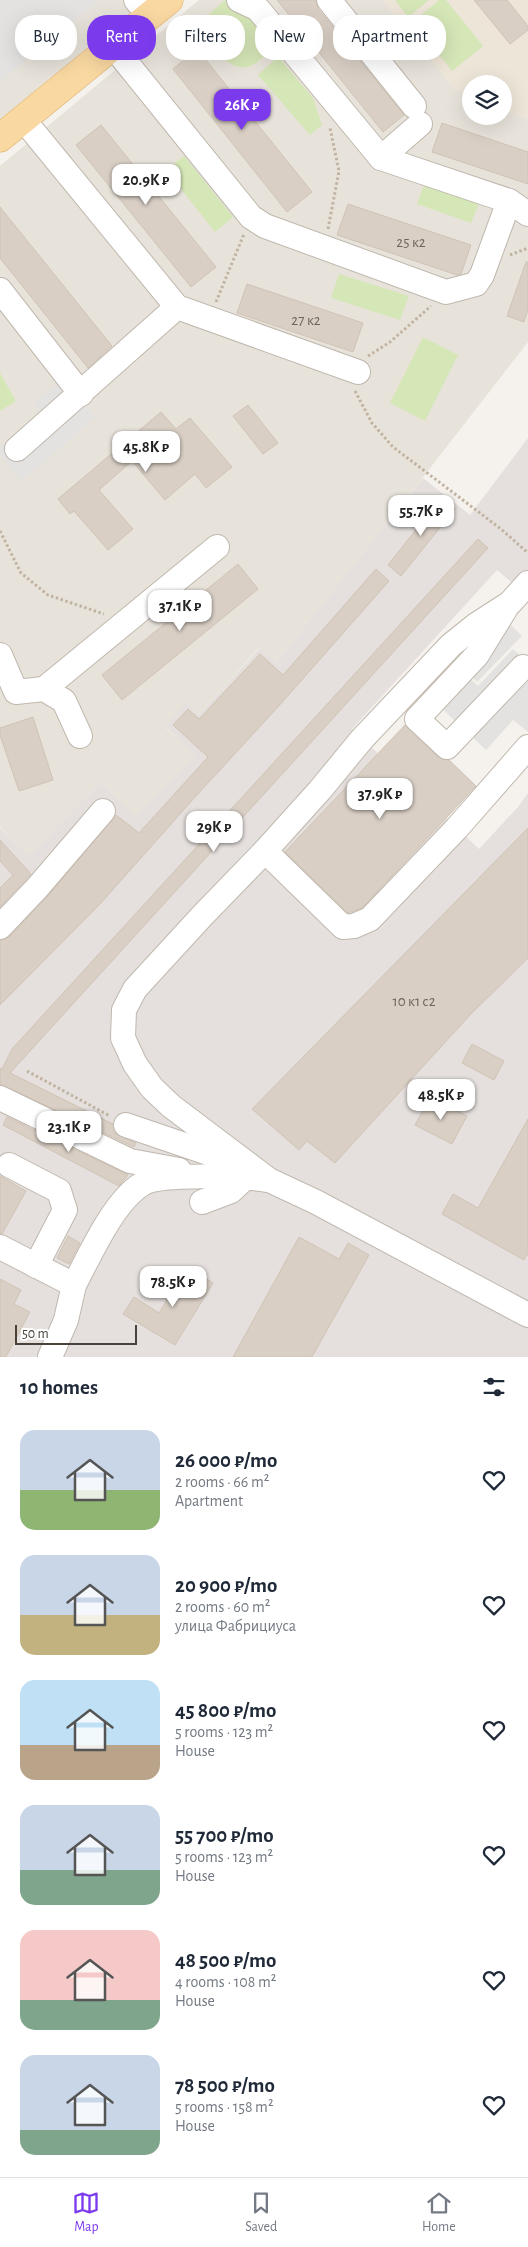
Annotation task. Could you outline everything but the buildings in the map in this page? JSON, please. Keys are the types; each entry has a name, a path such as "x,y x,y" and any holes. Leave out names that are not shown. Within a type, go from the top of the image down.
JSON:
{"main road":[{"path":"142,15 152,5"},
{"path":"0,138 96,60"}],"lane":[{"path":"124,60 251,217 265,226 446,292 476,284 519,208 381,158 258,9 239,0"},
{"path":"329,0 417,115 381,158"},
{"path":"23,119 177,307 350,369"},
{"path":"0,290 81,394"},
{"path":"17,449 177,307"},
{"path":"0,656 8,696 44,689 217,547"},
{"path":"523,666 446,747 417,719 477,655 510,602 528,583"},
{"path":"252,1172 152,1088 135,1064 123,1038 124,1010 135,989 265,851 320,790 362,739 451,645 510,602"},
{"path":"44,689 64,701 80,736"},
{"path":"265,851 343,927 354,926 370,919 376,913 457,828 528,747"},
{"path":"0,926 37,888 104,811"},
{"path":"0,1098 130,1161 215,1176"},
{"path":"126,1125 208,1152 316,1202 528,1315"},
{"path":"9,1166 59,1191 65,1210 36,1266"},
{"path":"50,1357 66,1320 74,1285 112,1218 143,1183 162,1179 252,1172"},
{"path":"202,1202 231,1191 252,1172"},
{"path":"0,1247 74,1285"}],"path":[{"path":"324,247 336,199 339,171 336,149 325,108 328,93"},
{"path":"209,318 251,217"},
{"path":"446,292 377,352 350,369 372,422 393,447 501,529 528,553"},
{"path":"0,531 21,573 48,595 126,621"},
{"path":"26,1071 126,1125"}],"shaded area":[{"path":"0,0 146,0 128,15 87,15 87,48 77,56 77,15 15,15 15,60 72,60 0,119"},
{"path":"0,0 95,0 97,2 77,18 77,15 15,15 15,60 26,60 0,81"},
{"path":"199,0 383,0 395,15 333,15 333,60 432,60 455,89 462,92 462,125 512,125 512,112 528,119 528,342 276,663 259,648 199,714 165,727 196,755 134,817 101,782 29,857 0,827 0,166 127,60 156,60 156,36 166,28 166,60 245,60 245,15 181,15"},
{"path":"383,0 528,0 528,119 512,112 512,75 462,75 462,92 455,89 432,60 446,60 446,15 395,15"},
{"path":"63,378 96,417 22,481 0,456 0,447 40,412 33,404"},
{"path":"528,438 528,573 516,586 497,570 352,729 479,849 518,807 528,793 528,1357 0,1357 0,828 29,856 101,782 134,816 195,755 165,726 186,703 199,714 260,648 276,663 423,478 470,515"},
{"path":"511,625 522,636 477,682 467,672"},
{"path":"513,649 528,663 528,732 513,720 486,750 439,706 467,676 478,686"}],"green space":[{"path":"225,0 245,0 255,16 255,60 260,60 247,67 238,67 226,60 245,60 245,15 208,15"},
{"path":"395,0 429,0 410,15 406,15"},
{"path":"439,0 446,0 483,46 452,71 443,60 446,60 446,15 421,15"},
{"path":"275,60 281,60 313,98 322,125 310,135 258,75"},
{"path":"184,156 233,217 215,232 166,170"},
{"path":"425,182 480,201 471,223 417,204"},
{"path":"339,274 409,296 400,320 331,298"},
{"path":"423,337 458,355 425,421 390,403"},
{"path":"0,373 16,401 0,411"}]}
